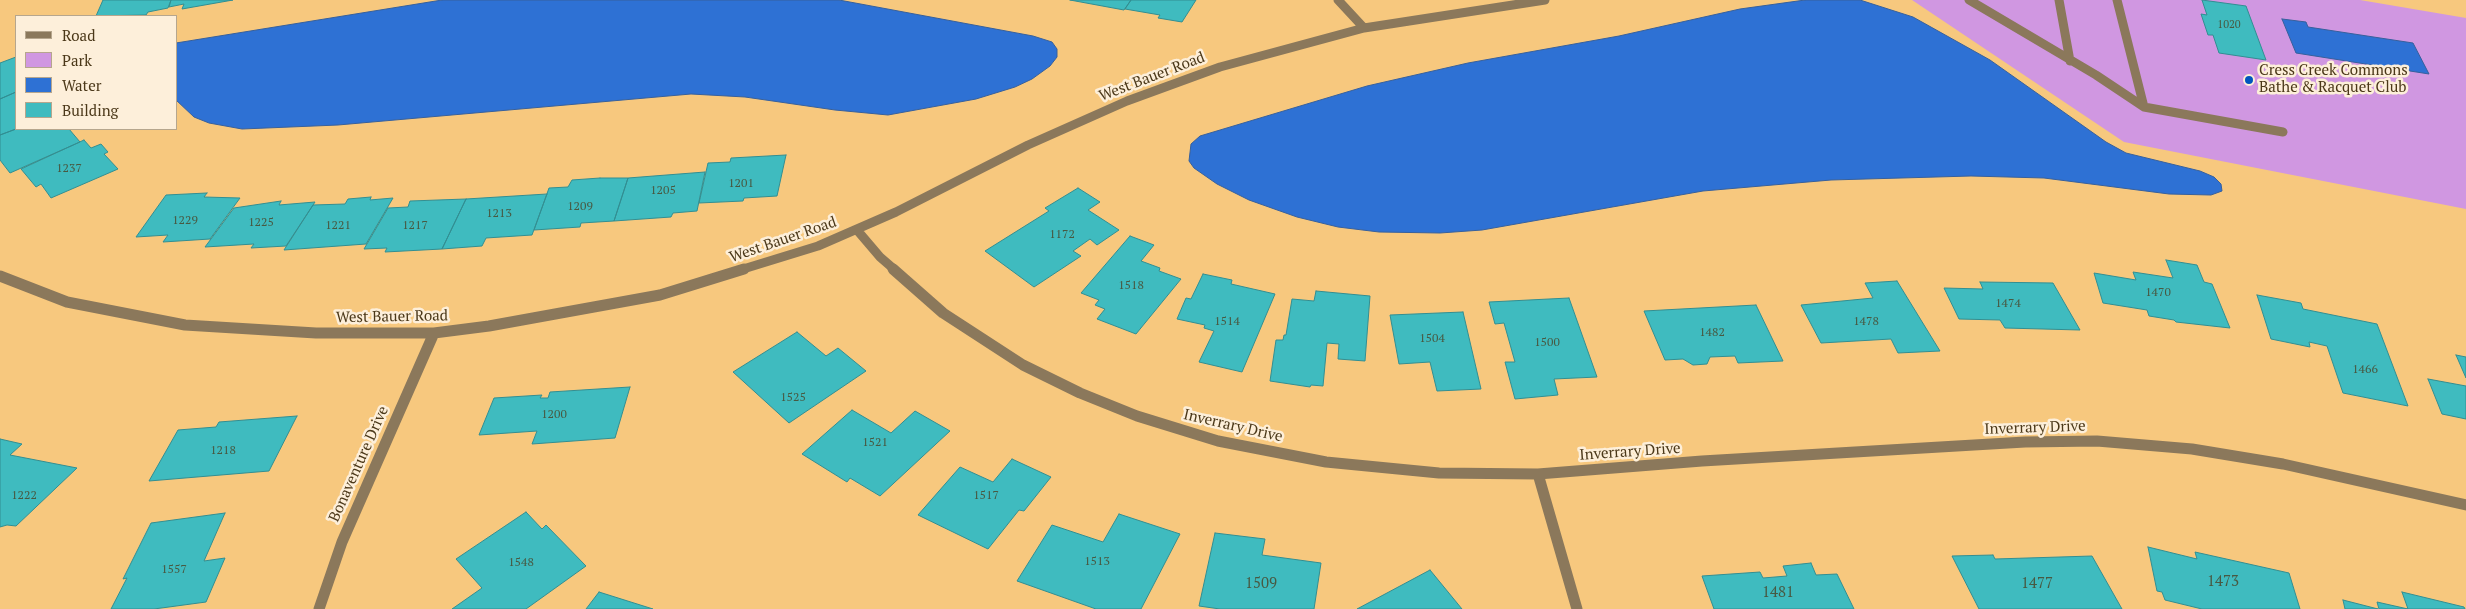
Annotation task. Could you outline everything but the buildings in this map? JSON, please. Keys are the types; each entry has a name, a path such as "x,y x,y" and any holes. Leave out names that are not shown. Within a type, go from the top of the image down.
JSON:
{"street":[{"path":"1338,0 1364,28"},
{"name":"West Bauer Road","path":"0,276 67,302 185,325 316,334 434,333 489,326 660,295 778,260 857,230 1028,145 1127,101 1220,67 1364,28 1545,0"},
{"path":"1968,0 2096,75 2144,107 2283,132"},
{"path":"2059,0 2070,61"},
{"path":"2117,0 2144,107"},
{"name":"Inverrary Drive","path":"857,230 880,257 943,313 1022,365 1072,389 1137,416 1218,441 1326,462 1439,472 1538,474 1702,461 2025,442 2097,441 2192,449 2283,464 2466,505"},
{"name":"Bonaventure Drive","path":"319,609 342,542 434,333"},
{"path":"1538,474 1577,609"}],"green space":[{"name":"Cress Creek Commons Bathe & Racquet Club","path":"1912,0 2360,0 2466,18 2466,209 2124,142"}],"water":[{"path":"442,0 839,0 1033,36 1052,42 1057,49 1057,57 1050,66 1032,79 1015,87 976,99 888,115 835,110 745,97 691,94 338,125 242,129 209,123 194,117 178,102 178,43"},
{"path":"1805,0 1860,0 1913,17 1990,60 2106,142 2126,153 2200,171 2214,177 2221,184 2222,191 2211,195 2169,194 2044,178 1971,176 1831,180 1703,191 1482,230 1440,233 1379,232 1338,227 1297,217 1249,200 1217,184 1194,168 1189,161 1191,144 1200,136 1367,86 1468,63 1619,36 1740,9"},
{"path":"2282,19 2306,22 2308,27 2413,43 2429,74 2296,53"}],"place":[{"name":"Cress Creek Commons Bathe & Racquet Club","path":"2249,80"}]}
